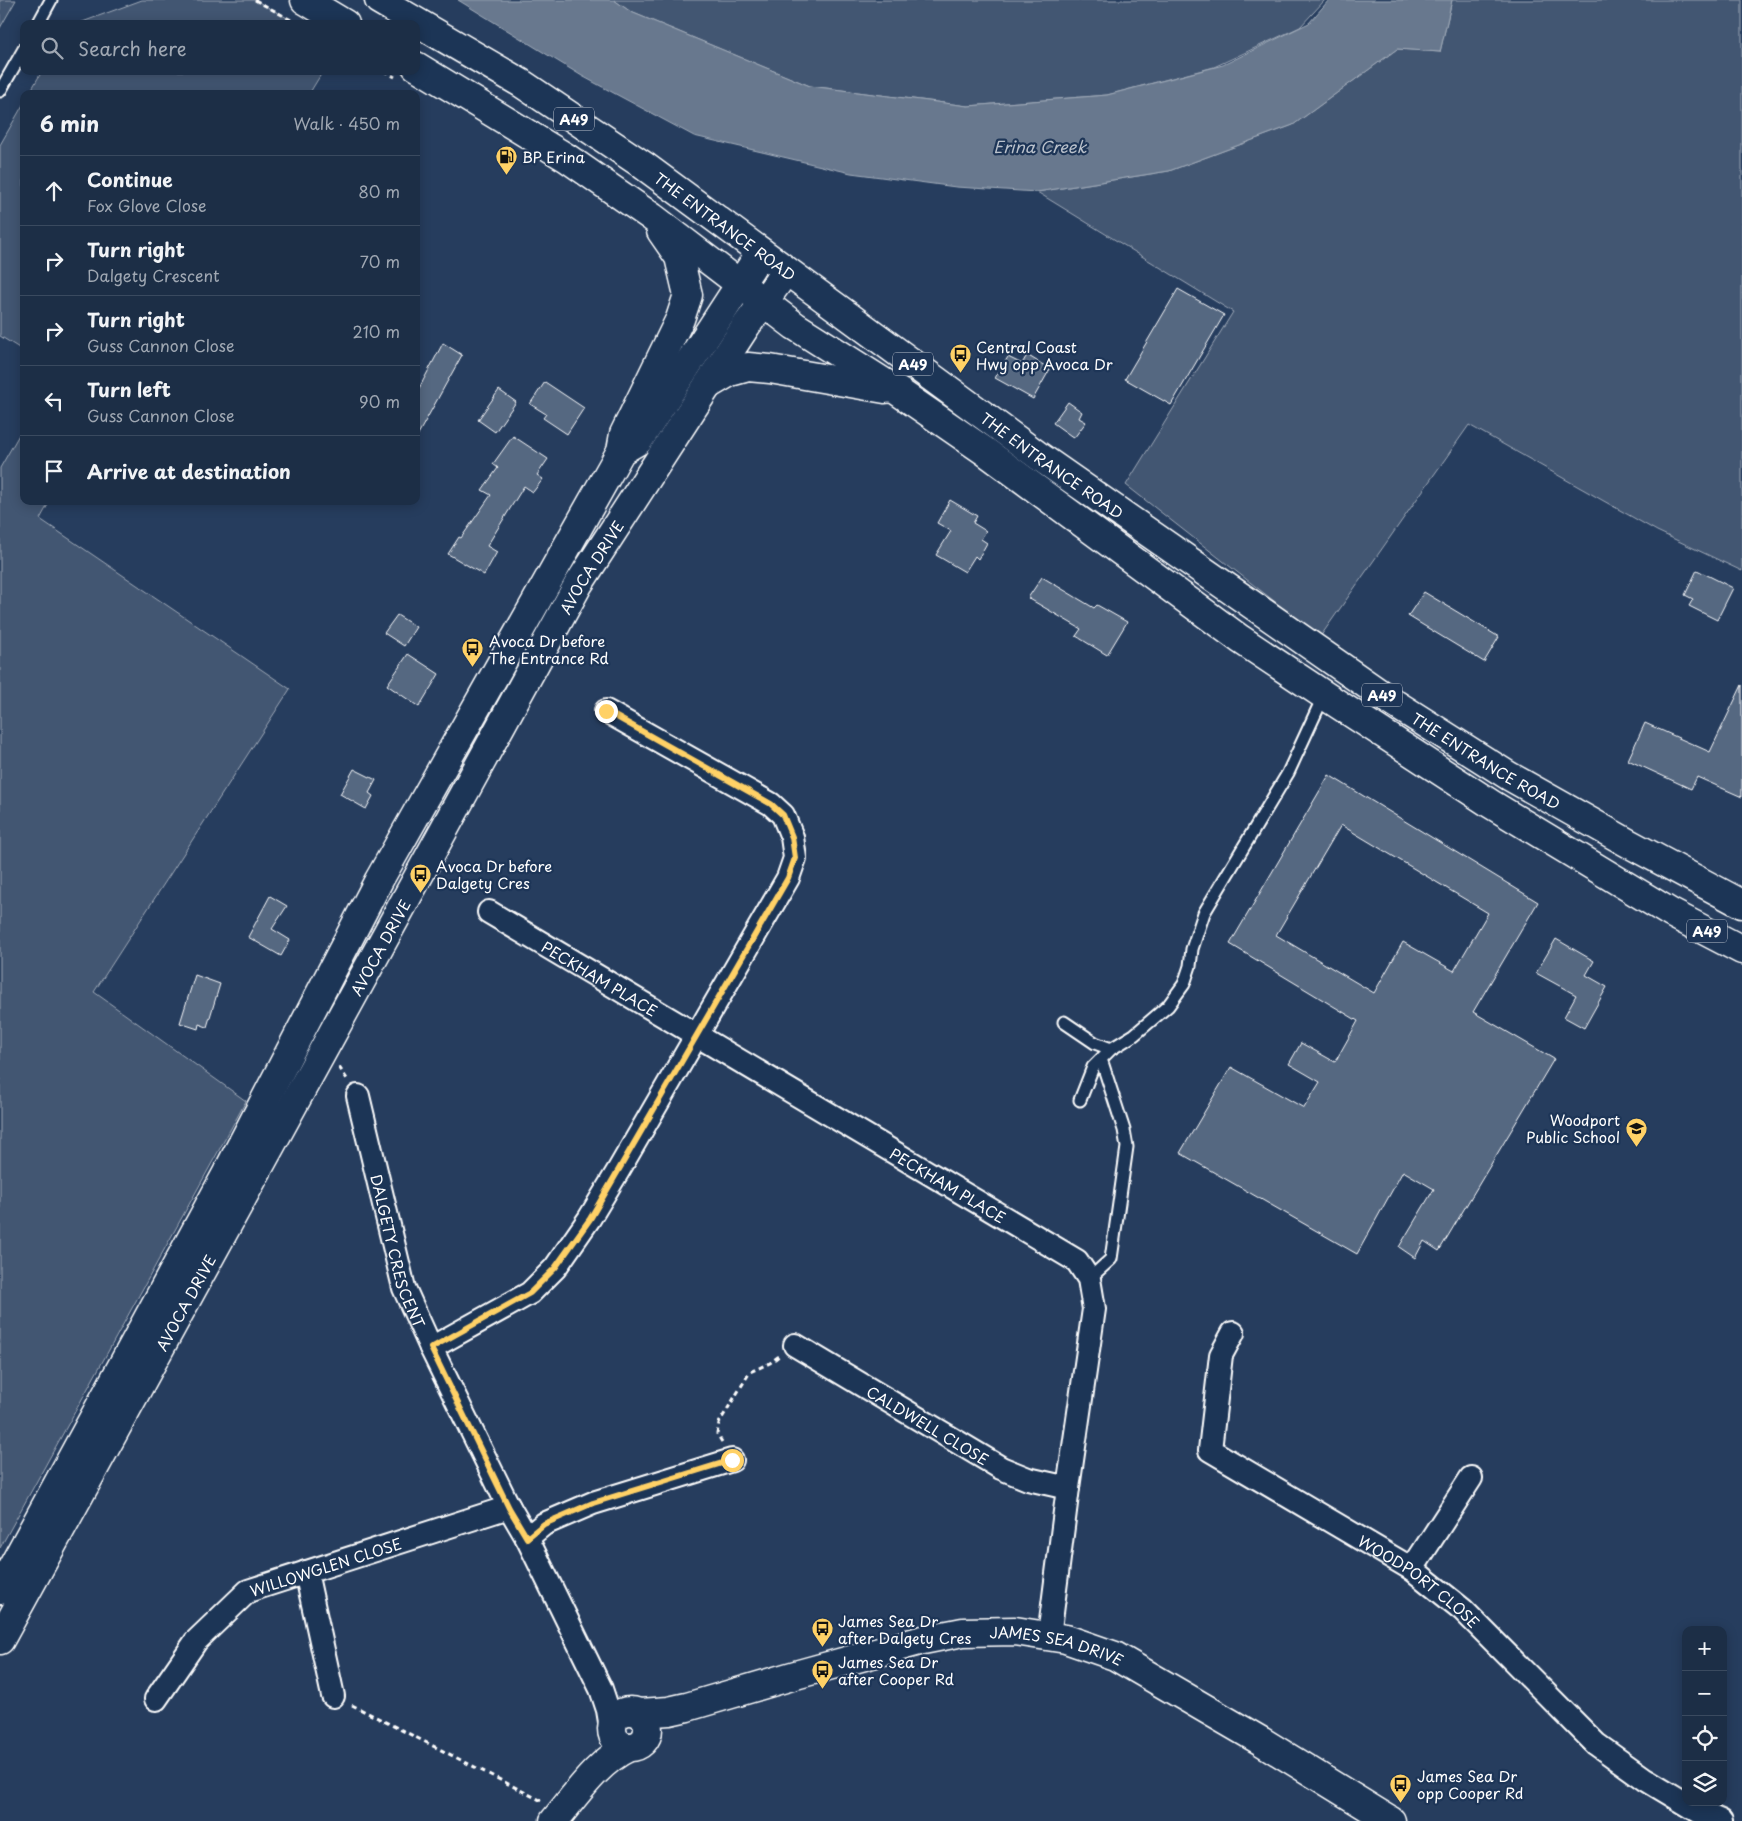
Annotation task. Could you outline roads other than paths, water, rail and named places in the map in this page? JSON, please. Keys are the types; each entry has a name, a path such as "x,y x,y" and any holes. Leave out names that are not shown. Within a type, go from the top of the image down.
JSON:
{"main road":[{"path":"305,0 338,20"},
{"name":"THE ENTRANCE ROAD","path":"378,0 412,20"},
{"name":"THE ENTRANCE ROAD","path":"420,24 521,83 643,165 1040,458 1389,700 1510,776 1628,844 1742,904"},
{"name":"THE ENTRANCE ROAD","path":"411,75 567,158 652,217 795,326 899,392 986,452 1240,639 1324,695 1491,804 1671,913 1742,950"},
{"path":"621,451 624,434 680,319 688,295 679,256 652,217"},
{"name":"AVOCA DRIVE","path":"0,1590 226,1175 378,880 621,451 638,441 761,252"},
{"name":"AVOCA DRIVE","path":"0,1640 578,585 708,385 786,271"},
{"path":"708,385 730,372 748,367 770,369 899,392"},
{"name":"JAMES SEA DRIVE","path":"629,1728 687,1707 818,1668 923,1640 962,1632 1015,1631 1066,1639 1115,1656 1261,1741 1391,1821"},
{"path":"550,1812 582,1786 629,1728"}],"street":[{"path":"431,1348 530,1293 555,1268 590,1219 788,878 795,858 792,837 783,815 771,804 606,711"},
{"name":"PECKHAM PLACE","path":"489,912 1077,1261 1089,1279 1094,1308 1049,1636"},
{"name":"DALGETY CRESCENT","path":"358,1096 404,1288 509,1508 527,1538 591,1668 608,1710 629,1728"},
{"name":"WOODPORT CLOSE","path":"1233,1333 1221,1355 1210,1450 1412,1569 1463,1610 1596,1744 1645,1779 1704,1817 1721,1821"},
{"name":"CALDWELL CLOSE","path":"795,1345 1001,1468 1028,1479 1068,1488"},
{"path":"527,1538 544,1524 593,1503 732,1460"},
{"path":"1412,1569 1471,1478"},
{"name":"WILLOWGLEN CLOSE","path":"156,1699 196,1641 248,1591 509,1508"},
{"path":"306,1572 333,1696"}],"lane":[{"path":"40,20 51,0"},
{"path":"0,91 20,56"},
{"path":"1080,1100 1093,1067 1111,1049 1134,1035 1168,1006 1184,984 1190,966 1192,949 1204,913 1288,773 1324,695"},
{"path":"1064,1022 1095,1043 1111,1049"},
{"path":"1089,1279 1110,1259 1127,1147 1124,1130 1101,1059"}],"water":[{"name":"Erina Creek","path":"458,0 614,0 631,12 810,86 968,106 1107,95 1223,65 1309,23 1329,0 1452,0 1440,52 1397,49 1293,125 1169,171 1037,192 956,187 851,173 694,136 582,76"}],"place":[{"name":"BP Erina","path":"506,175"},
{"name":"Central Coast Hwy opp Avoca Dr","path":"960,374"},
{"name":"Avoca Dr before The Entrance Rd","path":"473,668"},
{"name":"Avoca Dr before Dalgety Cres","path":"420,893"},
{"name":"Woodport Public School","path":"1636,1147"},
{"name":"James Sea Dr after Dalgety Cres","path":"822,1648"},
{"name":"James Sea Dr after Cooper Rd","path":"822,1689"},
{"name":"James Sea Dr opp Cooper Rd","path":"1401,1803"}]}
